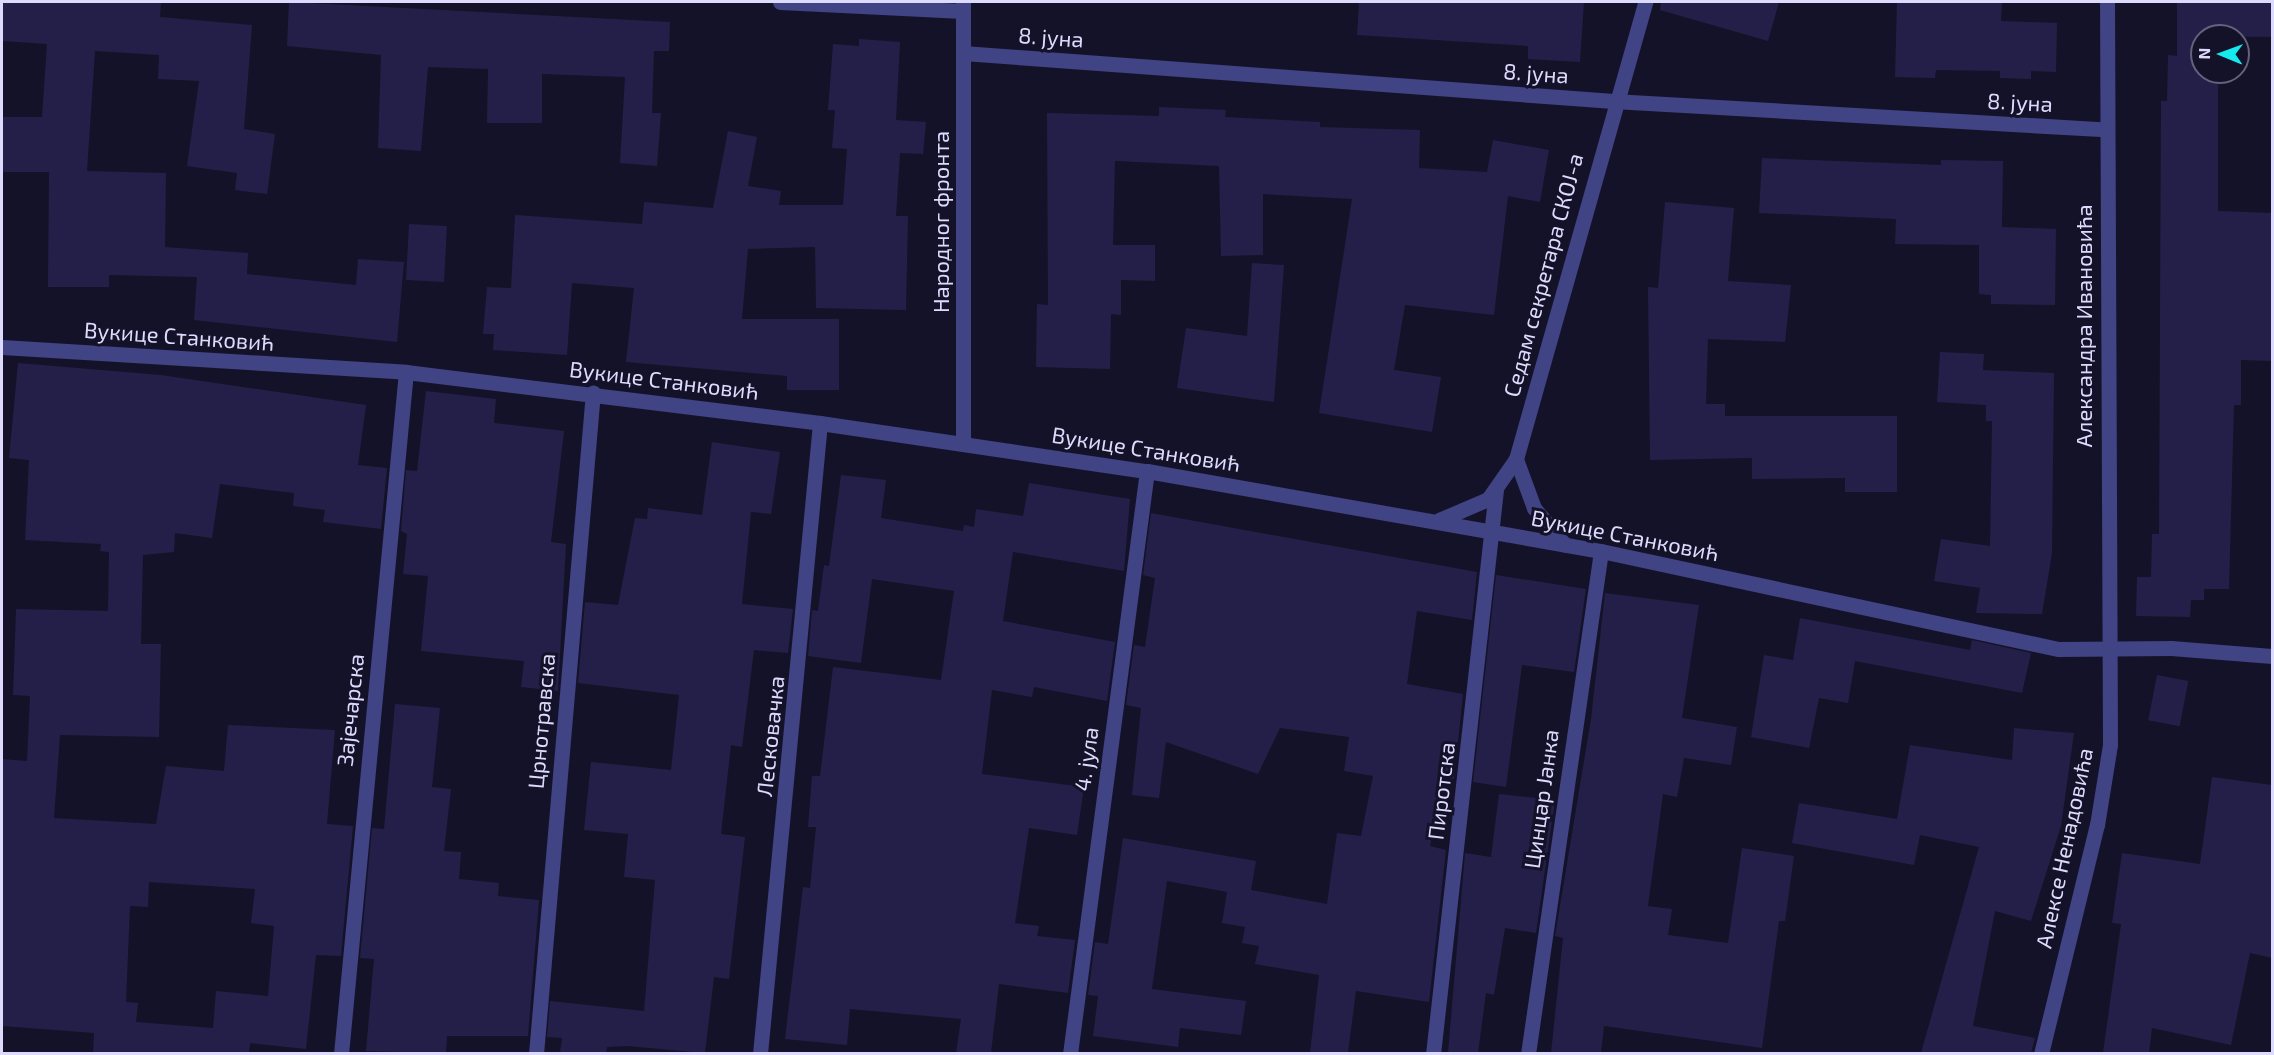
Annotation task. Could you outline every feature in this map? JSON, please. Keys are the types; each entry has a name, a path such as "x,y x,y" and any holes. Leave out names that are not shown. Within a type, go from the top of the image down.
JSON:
{"street":[{"path":"780,2 963,6"},
{"name":"Седам секретара СКОЈ-а","path":"1436,521 1463,512 1496,490 1516,459 1614,101 1645,2"},
{"name":"Александра Ивановића","path":"2107,2 2105,129 2109,651"},
{"name":"Народног фронта","path":"963,6 963,443"},
{"name":"8. јуна","path":"963,53 1614,101 2105,129"},
{"name":"Вукице Станковић","path":"2,347 406,372 593,392 1147,471 1436,521 1600,551 2058,649 2109,651 2171,648 2272,656"},
{"name":"Зајечарска","path":"341,1053 406,372"},
{"name":"Црнотравска","path":"536,1053 593,392"},
{"name":"Лесковачка","path":"760,1053 820,423"},
{"path":"1516,459 1534,508 1565,545"},
{"name":"4. јула","path":"1070,1053 1147,471"},
{"name":"Пиротска","path":"1433,1053 1494,533 1496,490"},
{"name":"Цинцар Јанка","path":"1528,1053 1600,551"},
{"name":"Алексе Ненадовића","path":"2041,1053 2105,786 2109,651"}],"building":[{"path":"2,2 161,2 160,17 252,25 244,129 275,134 267,194 235,190 237,173 187,166 199,81 158,79 159,55 95,51 87,171 166,173 165,247 248,253 247,274 356,285 358,259 404,262 397,342 194,320 197,277 109,275 109,287 48,287 49,172 2,172 2,117 42,117 47,44 2,41"},
{"path":"289,2 670,22 669,51 654,51 652,113 661,113 657,166 620,163 625,77 542,74 542,123 487,123 488,69 428,67 421,151 378,148 381,55 287,46"},
{"path":"1359,2 1584,2 1580,62 1528,59 1528,46 1357,35"},
{"path":"1661,2 1779,2 1768,41 1660,10"},
{"path":"1897,2 2002,2 2001,21 2057,23 2056,72 2031,71 2031,79 2000,78 2000,71 1936,70 1935,78 1895,77"},
{"path":"2177,2 2272,2 2272,37 2250,37 2250,24 2190,24 2190,84 2218,84 2218,211 2272,213 2272,361 2241,360 2241,405 2234,405 2229,589 2204,589 2204,600 2191,600 2190,617 2136,616 2137,577 2151,577 2152,534 2159,534 2161,101 2167,101 2168,55 2177,56"},
{"path":"859,39 900,42 896,120 926,122 923,154 900,153 896,216 908,216 906,310 816,308 815,247 748,249 742,319 839,319 839,390 787,390 787,376 626,362 634,288 572,283 567,355 493,350 494,334 483,334 487,287 511,288 515,215 642,224 644,202 713,208 728,131 757,137 748,186 781,191 779,205 843,205 847,149 832,148 835,110 828,110 833,44 859,46"},
{"path":"1159,107 1226,110 1225,117 1320,122 1320,127 1420,130 1419,168 1487,172 1493,140 1549,150 1540,202 1508,196 1494,315 1405,305 1394,370 1441,377 1432,432 1319,413 1352,199 1263,194 1263,255 1221,256 1219,166 1115,161 1113,245 1155,245 1155,281 1121,280 1121,315 1111,314 1110,369 1036,367 1037,304 1048,305 1047,113 1159,116"},
{"path":"1762,158 1941,165 1941,160 2003,161 2002,227 2056,229 2055,305 1991,304 1991,295 1979,294 1979,245 1895,244 1896,219 1759,213"},
{"path":"1665,202 1734,208 1728,281 1791,285 1785,342 1708,339 1706,404 1725,404 1725,416 1897,416 1897,492 1845,492 1845,478 1752,479 1752,458 1650,460 1648,287 1658,288"},
{"path":"409,224 447,226 444,282 406,280"},
{"path":"1252,263 1284,265 1274,402 1177,388 1186,328 1247,336"},
{"path":"1940,352 1984,354 1983,370 2054,373 2052,553 2042,614 1976,613 1980,588 1934,581 1941,539 1990,546 1992,421 1986,421 1986,405 1937,402"},
{"path":"18,363 161,375 366,405 358,465 387,468 381,529 323,522 325,510 293,506 294,493 220,484 212,538 175,533 174,552 143,555 141,644 161,644 159,737 60,735 54,818 156,824 166,766 224,771 228,725 335,730 327,824 353,826 341,956 316,955 306,1049 250,1043 249,1053 93,1053 94,1033 2,1026 2,759 27,761 30,696 13,695 16,609 108,611 109,552 100,551 101,544 25,540 29,460 9,458","holes":["149,882 255,889 251,923 274,926 268,996 216,991 213,1028 136,1022 138,1003 126,1002 130,906 148,907"]},
{"path":"426,391 496,399 494,423 564,431 551,542 566,544 558,691 521,687 524,661 421,651 428,576 403,574 407,534 401,531 406,470 417,471"},
{"path":"712,442 780,452 771,514 751,512 742,604 793,609 788,653 754,650 742,747 731,745 721,834 745,837 729,979 714,977 705,1053 627,1046 607,1047 606,1053 560,1053 562,1038 547,1037 550,1001 644,1011 655,880 624,877 628,834 584,830 591,762 671,770 679,695 578,683 585,602 618,605 635,518 647,519 648,508 702,515"},
{"path":"841,475 886,480 881,518 963,531 964,525 974,527 976,509 1023,516 1029,483 1130,499 1124,571 1013,552 1003,621 1115,642 1107,701 1034,687 1032,697 992,690 982,774 1084,787 1077,835 1029,828 1015,923 1039,926 1037,936 1075,940 1068,993 999,984 991,1053 956,1053 961,1019 850,1009 847,1045 785,1039 803,887 810,888 816,827 808,827 812,776 820,776 833,667 941,680 954,591 872,579 861,663 808,656 812,610 818,611 824,565 829,566"},
{"path":"1151,513 1477,572 1472,620 1417,611 1407,684 1463,694 1454,779 1444,778 1430,846 1446,850 1429,1002 1356,991 1348,1053 1310,1053 1319,975 1255,964 1259,946 1242,943 1245,927 1222,923 1227,892 1167,881 1152,989 1246,1001 1241,1035 1180,1028 1178,1047 1093,1036 1098,996 1088,995 1095,942 1108,944 1123,838 1256,861 1251,890 1327,904 1337,833 1361,836 1373,776 1344,771 1349,737 1280,728 1258,774 1166,742 1159,798 1132,795 1141,708 1126,705 1134,645 1145,647 1155,578 1143,575"},
{"path":"1496,575 1586,589 1574,672 1522,665 1506,787 1473,782"},
{"path":"1605,593 1699,605 1682,718 1737,727 1731,765 1684,758 1677,797 1663,794 1648,906 1672,909 1668,935 1728,943 1742,848 1794,856 1785,921 1779,921 1762,1048 1604,1026 1601,1053 1551,1053 1563,938 1555,936 1591,719"},
{"path":"1800,618 1970,650 1972,640 2031,653 2022,693 1855,661 1848,703 1819,698 1809,748 1751,737 1764,655 1793,660"},
{"path":"2157,675 2188,681 2180,726 2148,720"},
{"path":"395,704 440,708 432,787 451,789 444,851 461,852 459,879 499,883 498,896 539,900 528,1036 447,1036 446,1053 366,1051 374,959 360,958 372,828 384,829"},
{"path":"2014,728 2074,733 2061,826 2031,921 1995,911 1973,1026 2035,1038 2031,1053 1921,1053 1979,847 1920,835 1914,865 1792,843 1799,803 1897,819 1910,745 2012,760"},
{"path":"2212,777 2272,785 2272,958 2250,953 2231,1045 2152,1028 2149,1053 2103,1053 2121,924 2112,923 2122,853 2200,864"},
{"path":"1499,794 1555,800 1536,933 1505,928 1494,995 1486,993 1478,1053 1448,1053 1465,853 1491,857"}]}
